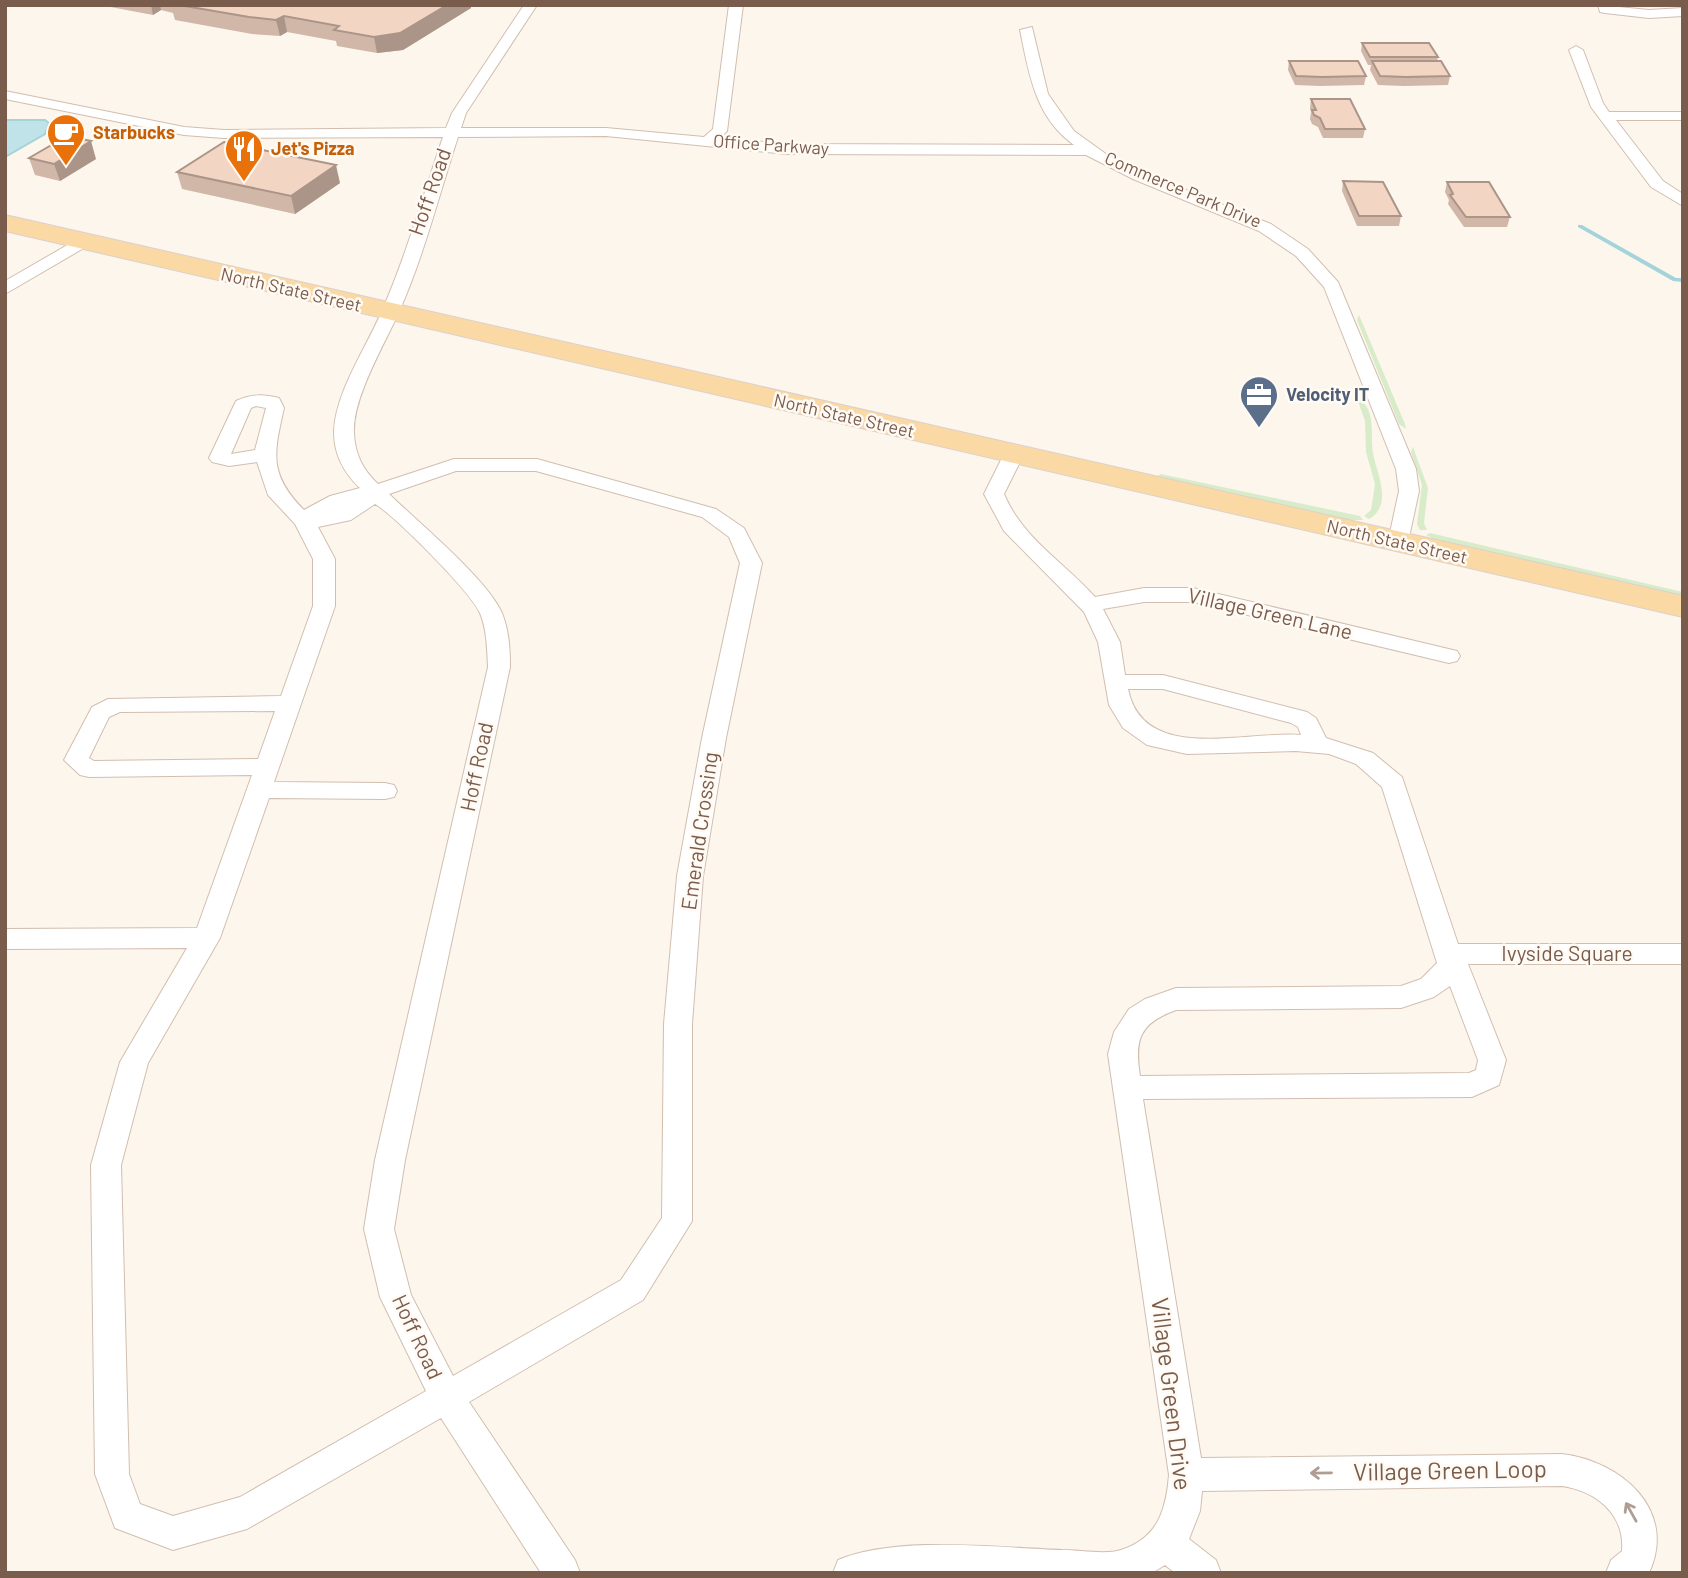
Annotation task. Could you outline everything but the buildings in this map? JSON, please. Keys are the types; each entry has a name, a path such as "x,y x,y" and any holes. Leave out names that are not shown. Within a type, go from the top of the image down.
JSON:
{"main road":[{"name":"North State Street","path":"5,223 1683,607"}],"street":[{"name":"Hoff Road","path":"531,5 463,105 450,133 390,313 369,353 352,399 344,432 352,470 461,574 490,611 498,637 499,667 390,1160 379,1230 396,1297 447,1398 562,1573"},
{"path":"708,141 720,131 736,5"},
{"path":"1605,7 1649,15 1683,12"},
{"name":"Commerce Park Drive","path":"1027,30 1045,103 1055,118 1091,150 1135,174 1257,221 1300,249 1320,268 1332,286 1406,469 1409,491 1398,542"},
{"path":"1576,50 1593,99 1605,116 1657,184 1683,201"},
{"name":"Office Parkway","path":"5,95 184,131 211,133 618,133 786,149 1091,150"},
{"path":"1605,116 1683,116"},
{"path":"5,289 83,242"},
{"path":"1013,454 993,494 1000,516 1015,535 1053,566 1090,605 1108,639 1121,710 1132,724 1146,734 1167,742 1190,745 1317,744 1347,748 1382,768 1393,783 1451,954 1492,1060 1489,1077 1472,1085 1128,1088"},
{"path":"5,939 207,938 324,606 324,559 304,521 278,495 264,455"},
{"name":"Emerald Crossing","path":"207,938 134,1062 106,1165 112,1474 127,1516 173,1533 247,1512 632,1290 677,1221 678,1024 690,876 714,738 751,562 746,543 733,526 709,513 537,465 454,465 375,492 360,509 325,522 304,521"},
{"name":"Village Green Lane","path":"1090,605 1144,595 1193,595 1449,656"},
{"path":"1116,682 1163,682 1299,717 1308,723 1317,744"},
{"path":"290,703 116,704 100,712 76,760 89,768 263,779 385,791"},
{"name":"Ivyside Square","path":"1451,954 1683,954"},
{"name":"Village Green Drive","path":"851,1573 904,1564 1119,1569 1149,1557 1166,1543 1185,1508 1186,1475 1122,1054 1125,1036 1135,1020 1153,1007 1176,999 1401,997 1425,991 1442,980 1451,964 1451,954"},
{"name":"Village Green Loop","path":"1186,1475 1562,1470 1583,1473 1607,1484 1625,1502 1638,1524 1640,1549 1630,1570 1624,1573"},
{"path":"1166,1543 1185,1562 1203,1573"}],"green space":[{"path":"1359,315 1406,429 1399,424 1357,320"},
{"path":"1357,398 1368,408 1370,415 1373,453 1382,488 1381,505 1369,519 1364,516 1371,510 1375,484 1366,452 1365,421"},
{"path":"1413,447 1428,488 1424,523 1427,530 1420,530 1417,524 1422,485 1411,452"},
{"path":"1161,474 1360,516 1363,520 1345,520 1156,477"},
{"path":"1430,533 1683,592 1683,596 1438,541 1426,535"}],"water":[{"path":"5,120 45,120 49,123 45,134 5,157"}],"waterway":[{"path":"1580,226 1675,280 1683,280"}],"place":[{"name":"Starbucks","path":"66,167"},
{"name":"Jet's Pizza","path":"244,183"},
{"name":"Velocity IT","path":"1259,429"}]}
